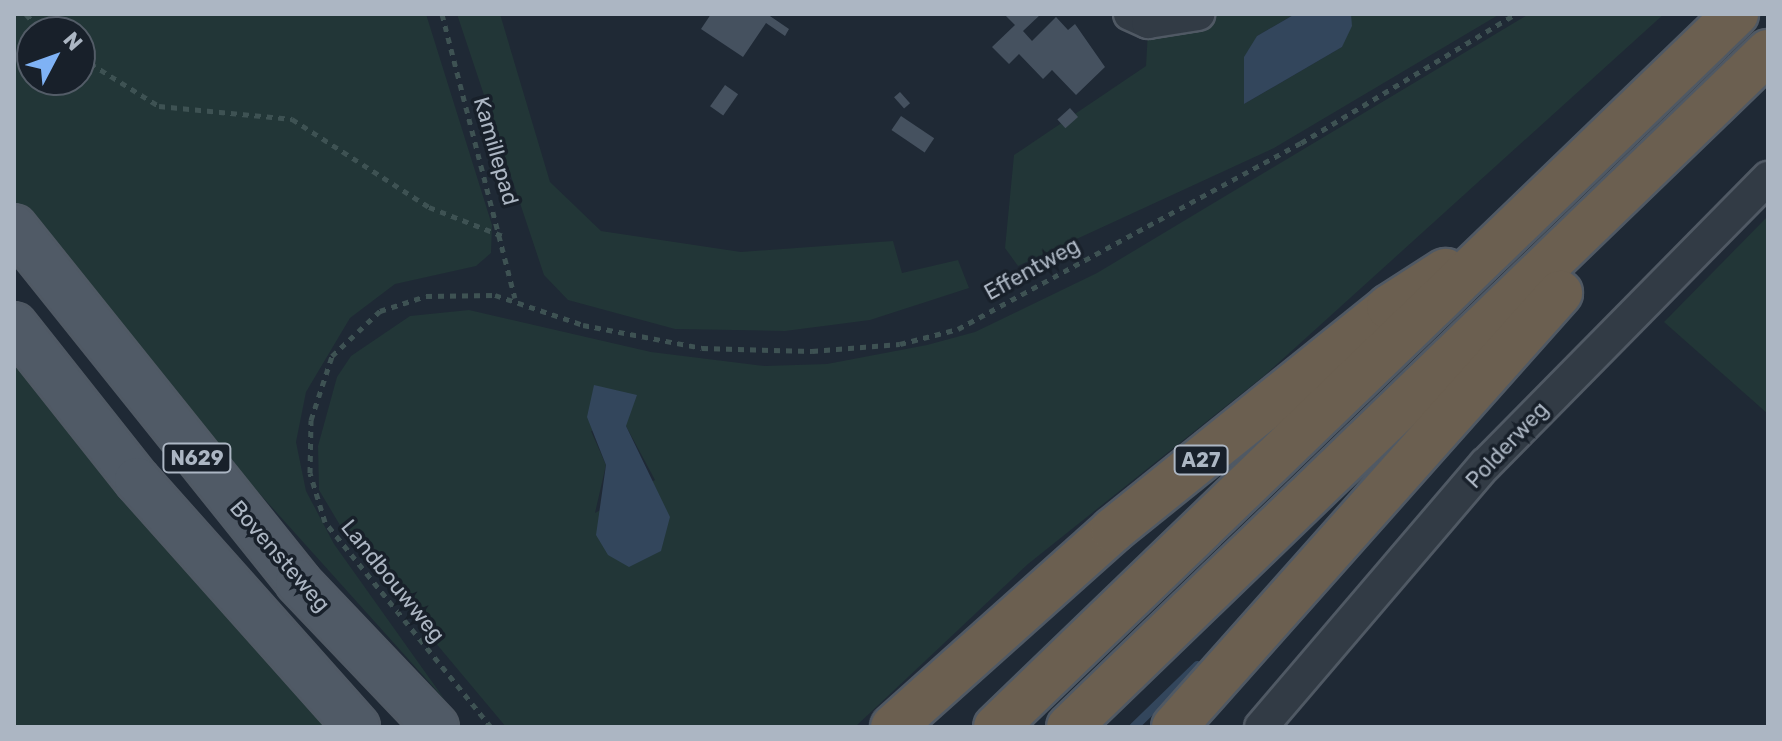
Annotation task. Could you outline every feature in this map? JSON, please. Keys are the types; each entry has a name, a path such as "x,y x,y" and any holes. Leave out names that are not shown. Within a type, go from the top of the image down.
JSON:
{"highway":[{"name":"A27","path":"996,727 1528,218 1736,14"},
{"path":"1069,727 1638,183 1768,52"},
{"path":"1174,727 1551,306 1638,183"},
{"name":"A27","path":"893,727 1012,614 1389,307 1528,218"}],"main road":[{"name":"Bovensteweg","path":"14,227 298,582 436,727"},
{"name":"N629","path":"14,325 137,480 357,727"}],"street":[{"path":"1130,14 1148,22 1198,14"},
{"name":"Polderweg","path":"1261,727 1486,464 1768,178"}],"path":[{"name":"Kamillepad","path":"442,14 503,236 515,298"},
{"name":"Effentweg","path":"515,298 583,325 702,348 812,351 900,344 958,329 1301,143 1516,14"},
{"path":"96,67 159,106 292,119 429,207 503,236"},
{"name":"Landbouwweg","path":"491,727 325,522 310,473 311,420 332,356 380,311 426,296 515,298"}],"green space":[{"path":"14,14 426,14 492,225 491,253 476,266 395,284 350,318 306,392 296,442 306,491 334,544 445,700 224,454 14,200"},
{"path":"457,14 500,14 550,182 601,231 741,252 893,241 902,273 958,260 969,288 870,320 785,331 675,329 568,300 544,275"},
{"path":"1195,14 1295,14 1257,36 1244,104 1342,47 1351,14 1500,14 1274,148 1018,266 1005,248 1014,155 1146,66 1148,31"},
{"path":"1529,14 1664,14 1265,375 1028,564 855,727 506,727 347,537 319,490 318,446 337,377 351,356 410,316 469,310 651,352 765,366 827,364 927,345 975,332 1097,273","holes":["626,426 655,480 595,513 606,465 591,431"]},
{"path":"1768,216 1768,414 1664,322"},
{"path":"14,355 229,619 326,727 14,727"}],"water":[{"path":"1295,14 1351,14 1352,26 1342,47 1244,104 1244,57 1257,36"},
{"path":"594,385 637,395 626,426 670,517 661,551 629,567 608,555 596,535 606,465 587,417"}],"building":[{"path":"711,14 767,14 789,29 785,36 766,23 743,57 701,29"},
{"path":"1004,14 1041,14 1023,31 1032,41 1056,17 1068,30 1075,24 1105,67 1076,95 1052,70 1043,79 1019,54 1009,64 992,47 1015,25"},
{"path":"725,85 738,94 723,115 710,106"},
{"path":"900,92 910,103 904,109 894,97"},
{"path":"1070,108 1078,117 1065,128 1057,119"},
{"path":"901,116 934,138 925,152 891,130"}],"waterway":[{"path":"1133,727 1197,665"}]}
